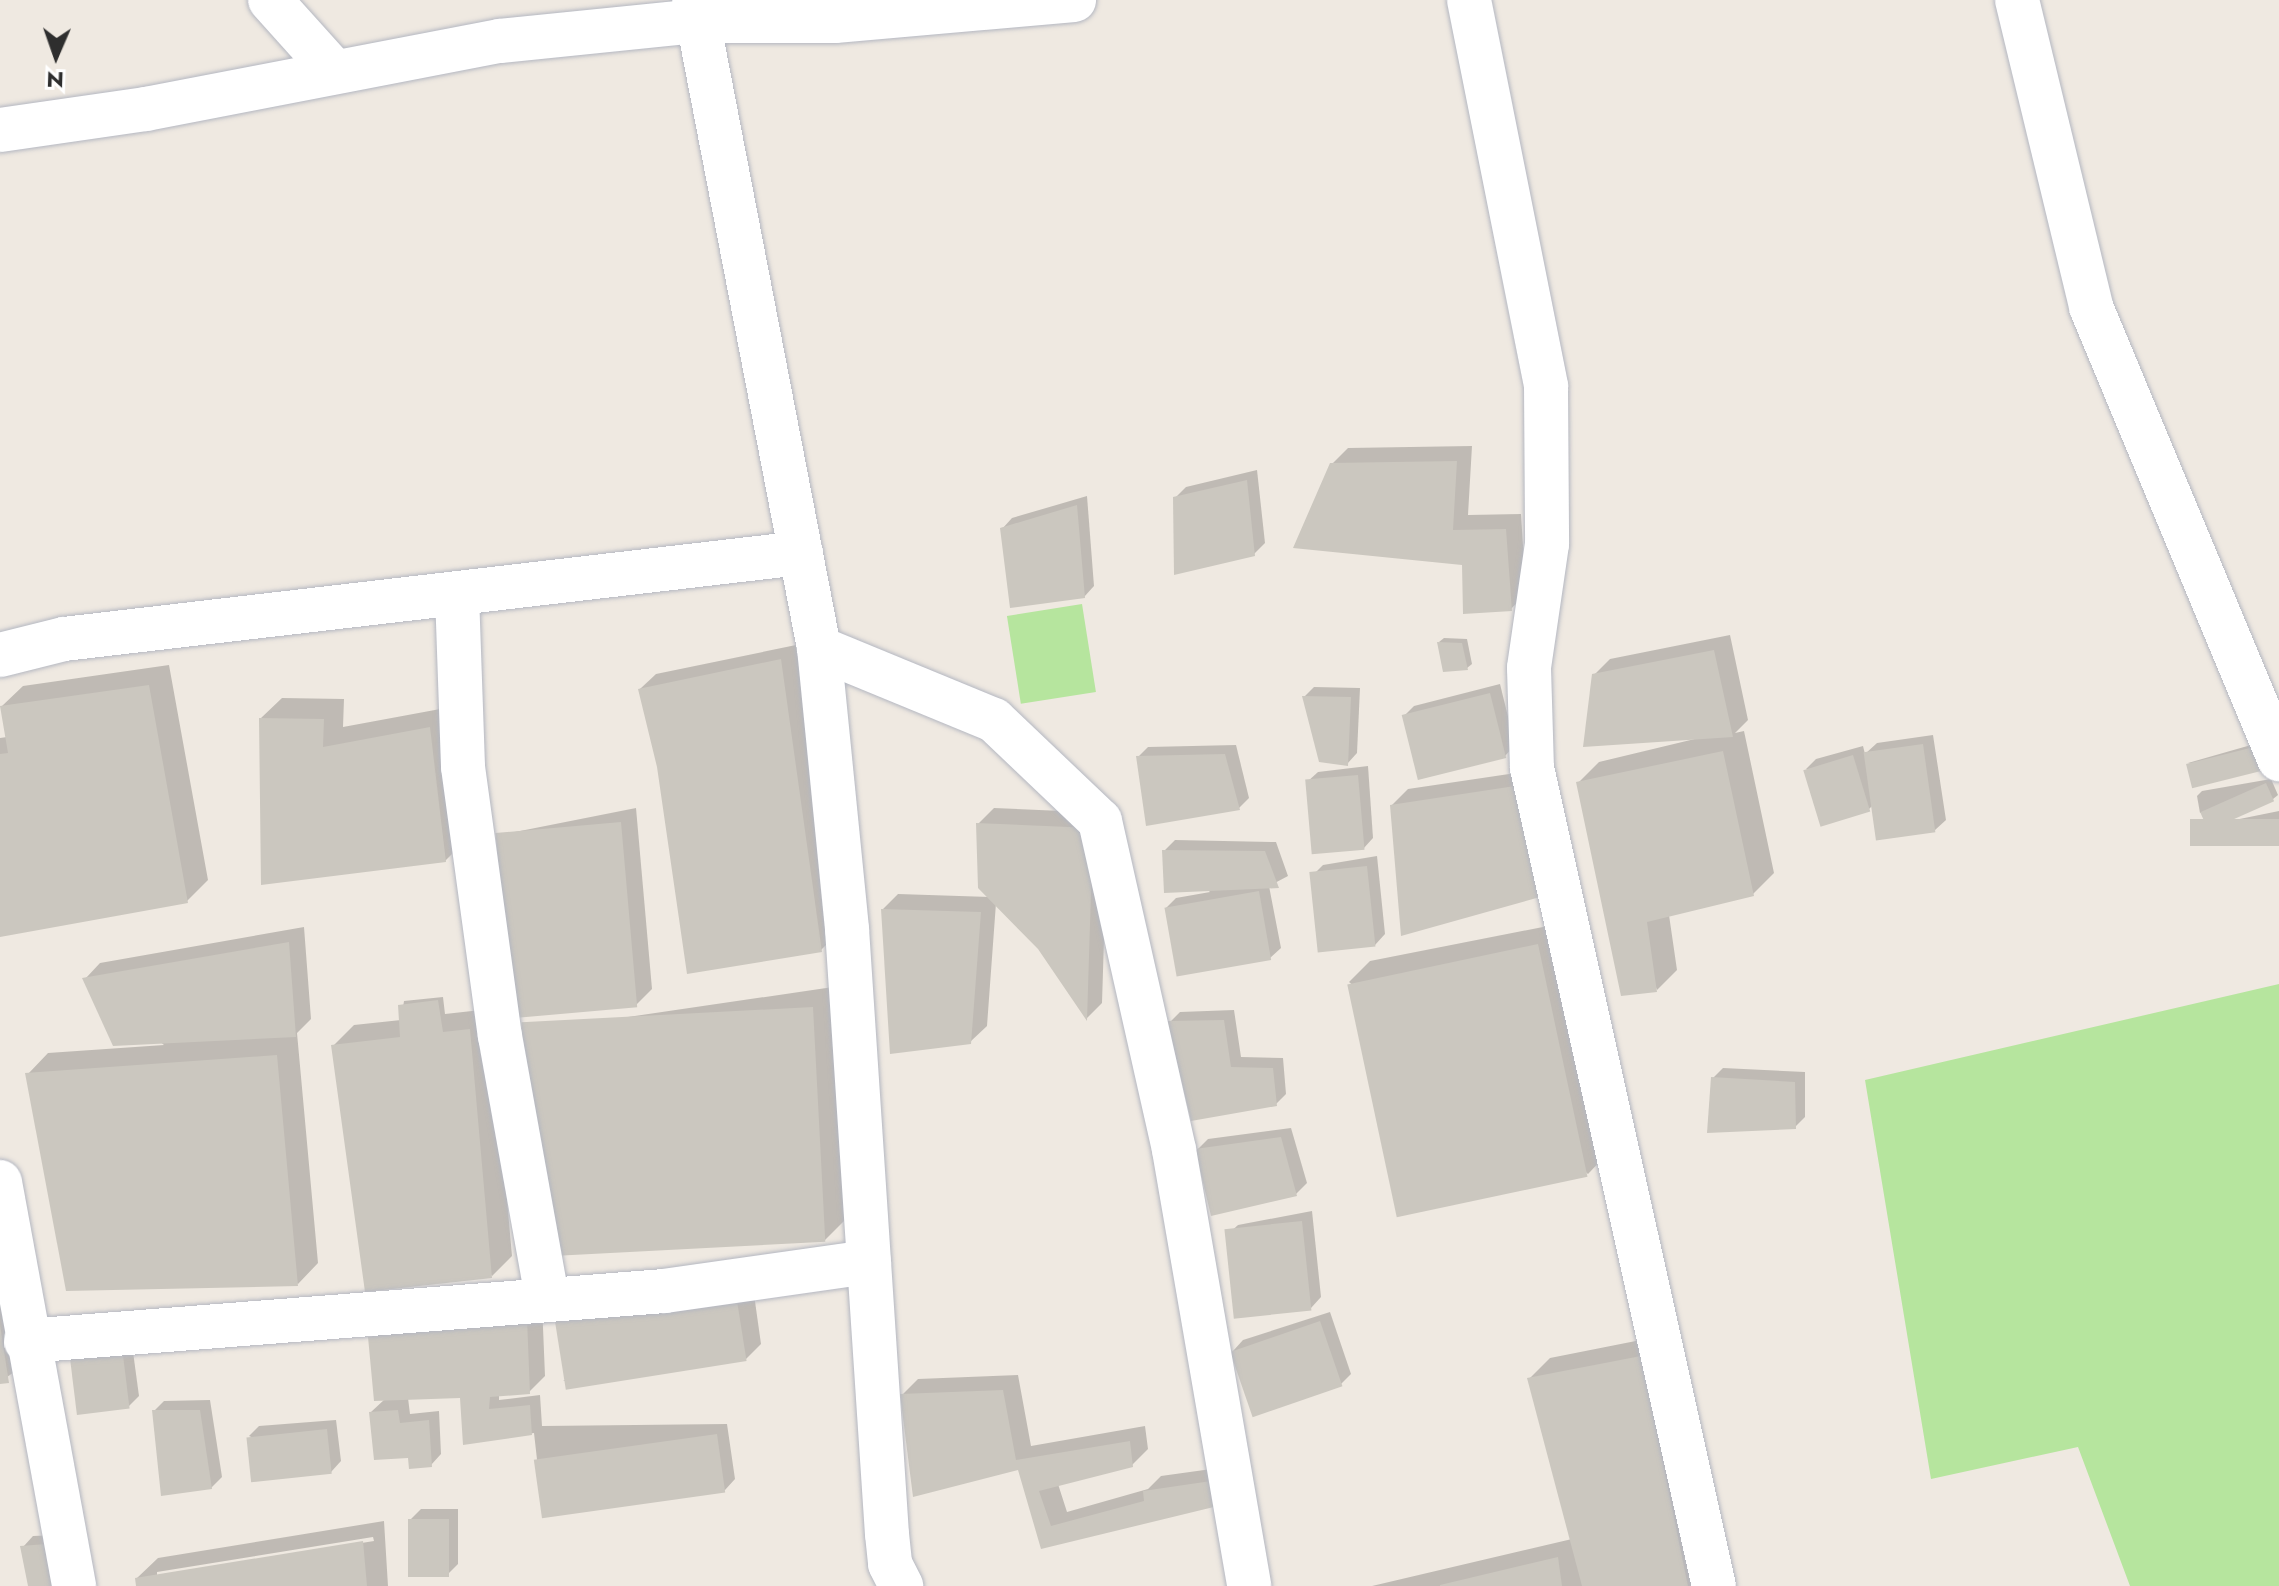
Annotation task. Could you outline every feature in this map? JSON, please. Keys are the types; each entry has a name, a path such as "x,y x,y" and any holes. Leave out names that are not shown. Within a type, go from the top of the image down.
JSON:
{"street":[{"path":"270,0 333,70"},
{"path":"0,130 146,109 333,70 696,11 835,21 1074,0"},
{"path":"1469,0 1546,386 1547,544 1529,668 1532,768 1714,1586"},
{"path":"2017,0 2091,307 2279,759"},
{"path":"696,11 819,648 847,929 887,1534 890,1564 901,1586"},
{"path":"0,655 64,639 801,553"},
{"path":"457,594 463,767 500,1036 547,1297"},
{"path":"819,648 994,720 1100,821 1174,1150 1249,1586"},
{"path":"0,1182 26,1341 74,1586"},
{"path":"26,1341 547,1297 664,1291 869,1262"}],"green space":[{"path":"1082,604 1096,692 1021,704 1007,616"},
{"path":"2279,984 2279,1586 2130,1586 2078,1447 1931,1479 1865,1080"}],"building":[{"path":"1457,461 1453,530 1506,529 1512,611 1463,614 1462,565 1293,548 1330,463"},
{"path":"1247,480 1255,556 1174,575 1173,497"},
{"path":"1077,505 1085,598 1010,608 1000,528"},
{"path":"1437,642 1462,643 1468,670 1443,672"},
{"path":"1714,650 1733,737 1583,747 1592,674"},
{"path":"781,659 822,952 687,974 657,767 638,689"},
{"path":"149,685 188,903 0,937 0,754 8,753 0,706"},
{"path":"1490,693 1506,758 1418,780 1402,715"},
{"path":"1302,696 1351,697 1348,766 1319,762"},
{"path":"259,718 324,719 323,747 430,727 446,862 261,885"},
{"path":"1923,744 1935,832 1876,840 1864,752"},
{"path":"2254,747 2260,771 2192,788 2186,764"},
{"path":"1723,751 1754,896 1647,922 1657,992 1621,996 1576,782"},
{"path":"1225,754 1240,810 1146,826 1136,756"},
{"path":"1853,755 1870,811 1821,827 1803,770"},
{"path":"1358,775 1365,850 1312,854 1305,780"},
{"path":"2266,783 2274,801 2208,831 2200,812"},
{"path":"1515,786 1547,895 1401,936 1390,805"},
{"path":"2190,819 2279,819 2279,846 2190,846"},
{"path":"621,822 637,1007 512,1018 495,833"},
{"path":"976,823 1093,828 1087,1021 1038,949 978,888"},
{"path":"1162,850 1265,851 1279,888 1164,893"},
{"path":"1367,866 1375,947 1318,953 1309,872"},
{"path":"1259,891 1271,960 1177,977 1164,908"},
{"path":"881,909 981,912 971,1044 890,1054"},
{"path":"289,942 296,1037 113,1046 82,978"},
{"path":"1538,944 1587,1177 1397,1217 1347,985"},
{"path":"438,1000 443,1032 470,1029 492,1278 365,1292 331,1045 400,1037 398,1005"},
{"path":"813,1007 825,1242 534,1257 521,1022"},
{"path":"1224,1020 1231,1067 1273,1068 1277,1106 1191,1121 1167,1021"},
{"path":"277,1055 298,1286 66,1291 25,1073"},
{"path":"1711,1077 1795,1082 1796,1129 1707,1133"},
{"path":"1281,1137 1297,1196 1211,1216 1195,1149"},
{"path":"1302,1221 1311,1311 1234,1319 1224,1229"},
{"path":"735,1288 747,1361 566,1390 554,1317"},
{"path":"527,1318 530,1394 490,1397 489,1409 530,1405 532,1435 463,1445 460,1398 374,1401 368,1337"},
{"path":"1320,1321 1342,1386 1253,1417 1230,1352"},
{"path":"0,1325 9,1383 0,1384"},
{"path":"122,1347 130,1409 77,1415 69,1353"},
{"path":"1641,1356 1688,1586 1582,1586 1527,1378"},
{"path":"1003,1390 1016,1460 1130,1441 1133,1467 1039,1491 1051,1526 1144,1501 1143,1491 1218,1480 1222,1505 1041,1549 1018,1470 913,1497 900,1394"},
{"path":"152,1410 200,1410 212,1489 161,1496"},
{"path":"398,1410 400,1423 429,1420 432,1467 409,1469 408,1458 374,1460 369,1412"},
{"path":"327,1429 332,1474 251,1482 246,1437"},
{"path":"717,1434 725,1492 542,1518 534,1460"},
{"path":"408,1519 449,1519 449,1577 408,1577"},
{"path":"363,1541 367,1586 136,1586 135,1578"},
{"path":"47,1544 59,1586 28,1586 20,1546"},
{"path":"1558,1557 1562,1586 1440,1586 1440,1585"}]}
